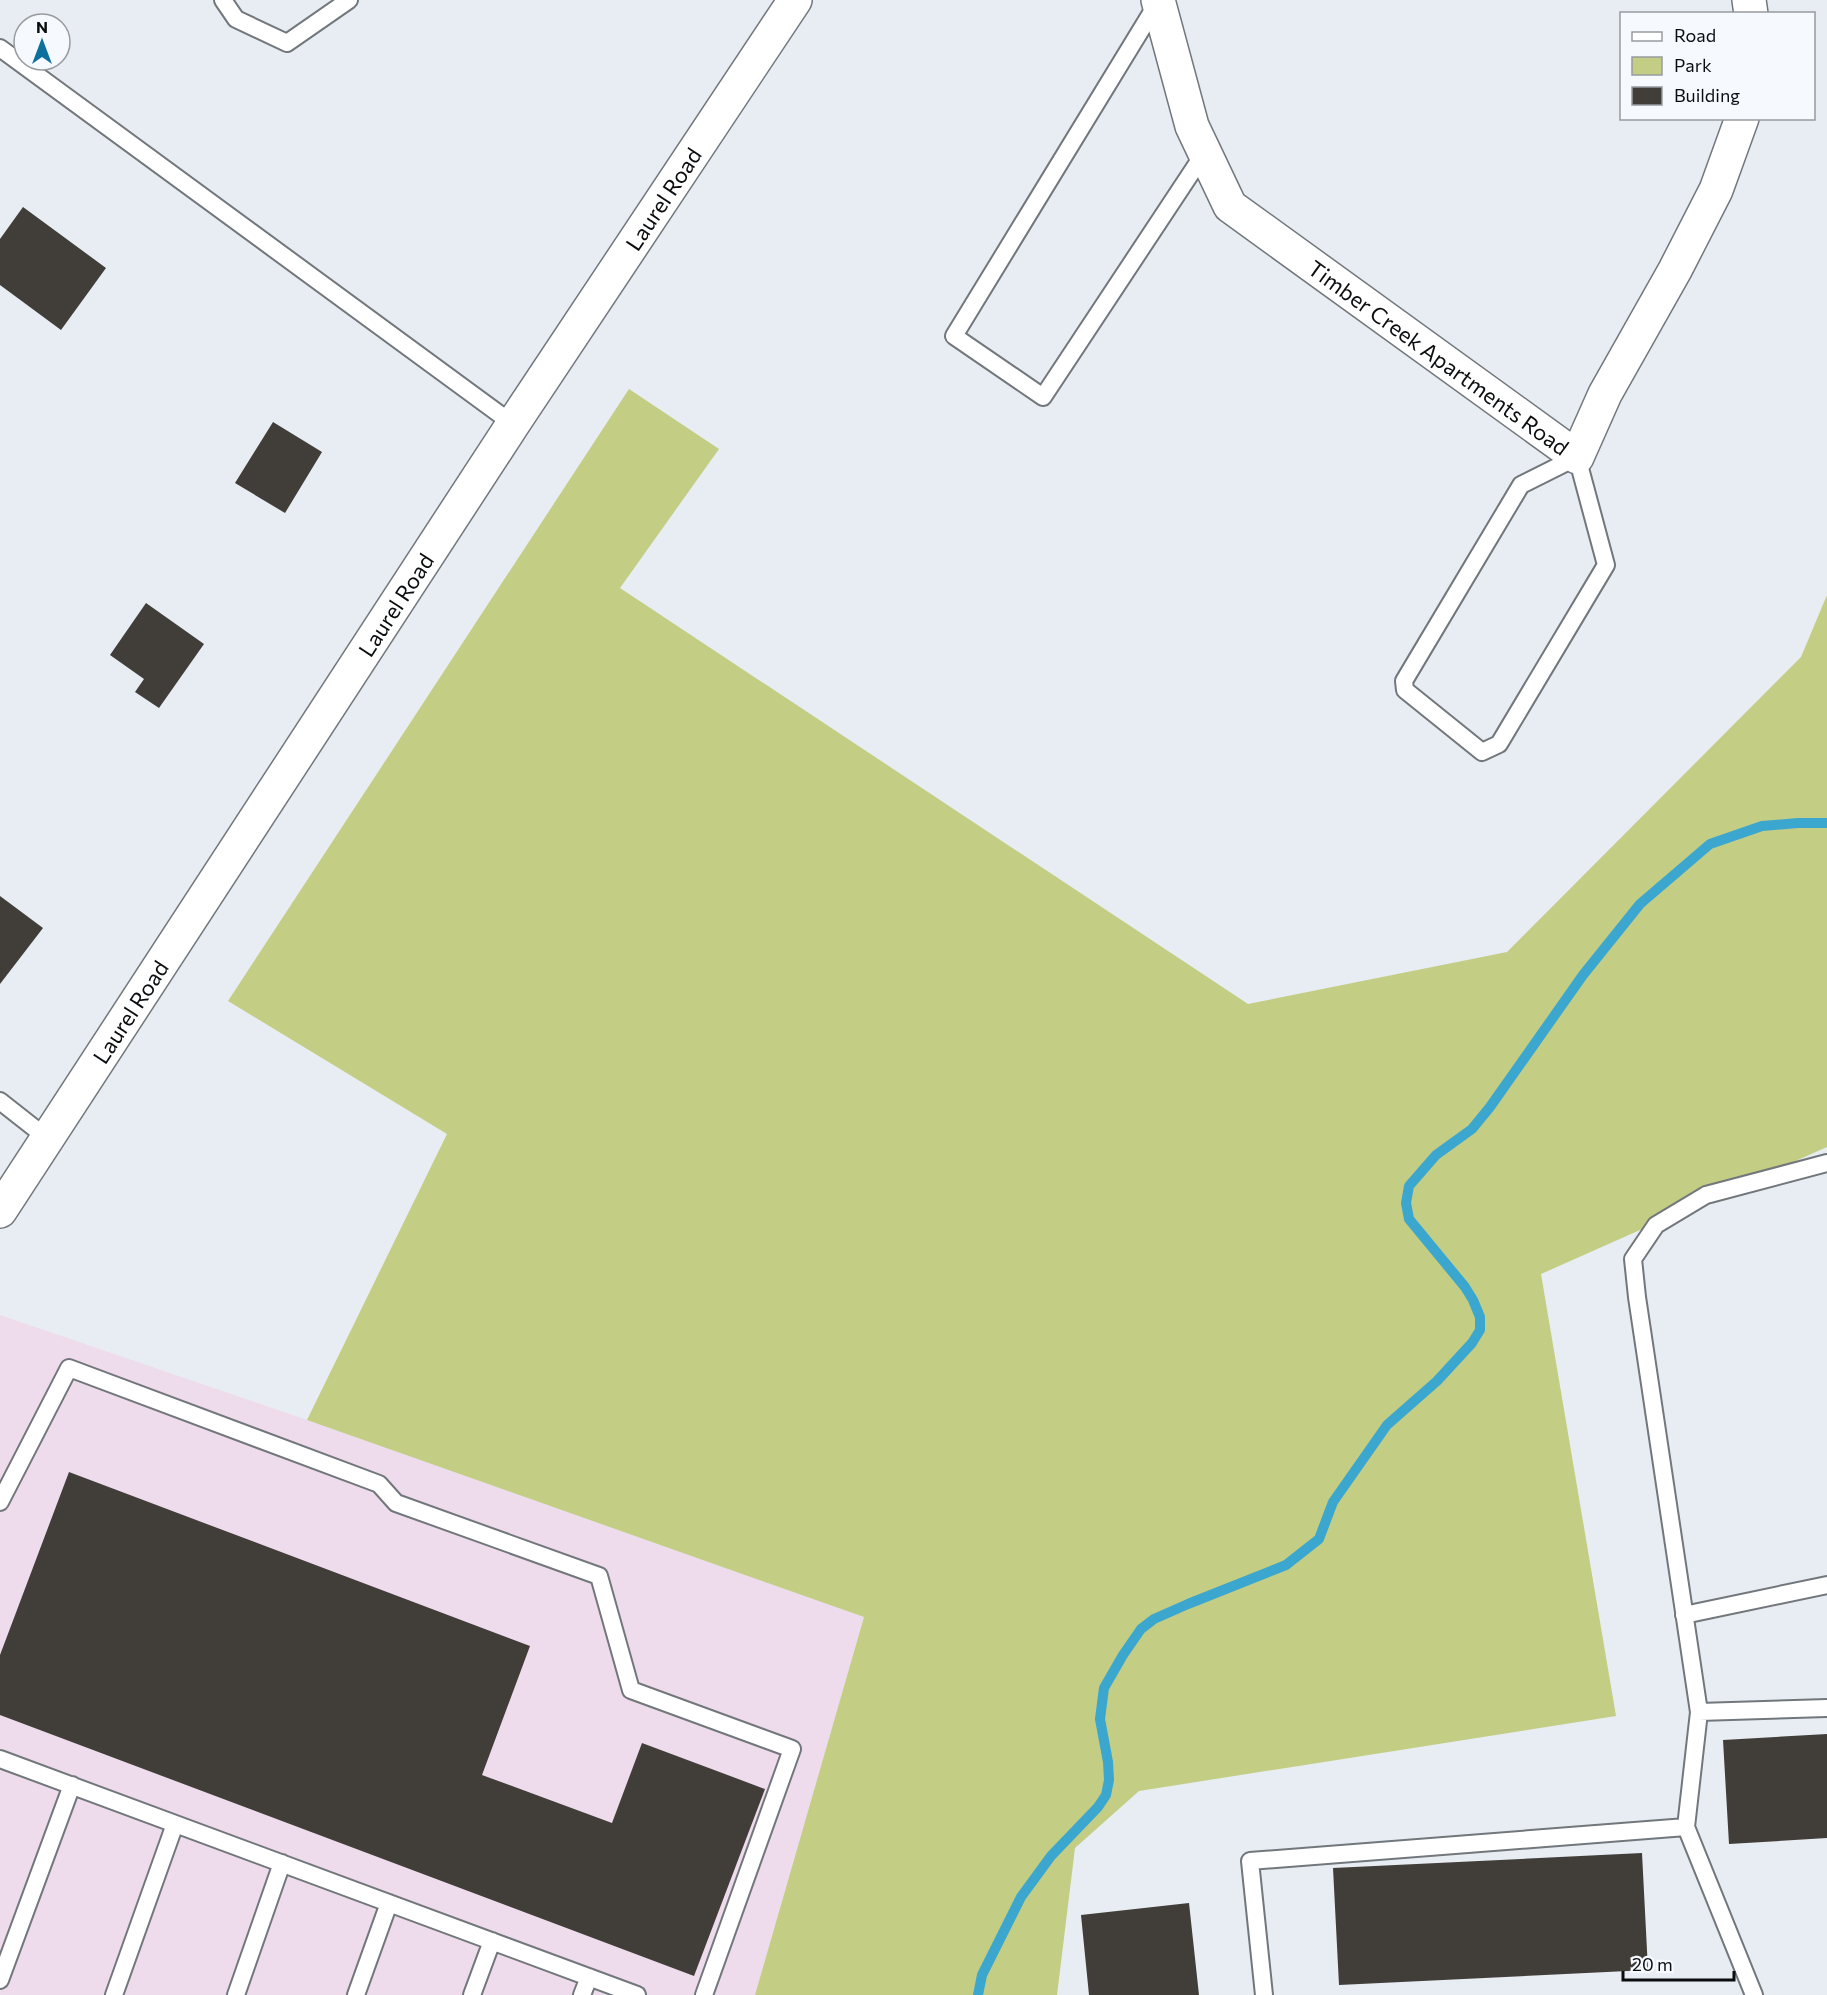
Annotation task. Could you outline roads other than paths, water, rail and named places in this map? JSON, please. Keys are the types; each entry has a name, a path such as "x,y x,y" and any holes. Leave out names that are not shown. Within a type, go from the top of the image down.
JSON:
{"main road":[{"name":"Laurel Road","path":"0,1210 513,424 795,0"},
{"name":"Timber Creek Apartments Road","path":"1158,1 1192,126 1230,206 1577,457 1605,394 1676,270 1716,190 1741,120"}],"lane":[{"path":"223,0 236,19 287,43 349,0"},
{"path":"1158,1 954,336 1043,397 1205,152"},
{"path":"0,48 513,424"},
{"path":"1577,457 1606,565 1499,744 1482,752 1405,690 1404,681 1521,485 1577,457"},
{"path":"0,1101 47,1138"},
{"path":"1754,1995 1686,1827 1699,1712 1633,1259 1656,1226 1706,1196 1827,1163"},
{"path":"0,1502 69,1368 379,1484 396,1503 599,1576 631,1689 792,1749 704,1995"},
{"path":"1684,1615 1827,1585"},
{"path":"1699,1712 1827,1708"},
{"path":"0,1759 637,1995"},
{"path":"0,1980 72,1785"},
{"path":"114,1995 175,1824"},
{"path":"1264,1995 1250,1861 1686,1827"},
{"path":"236,1995 282,1863"},
{"path":"356,1995 389,1903"},
{"path":"472,1995 492,1941"},
{"path":"582,1995 589,1977"}],"waterway":[{"path":"978,1995 982,1975 1021,1897 1051,1856 1098,1807 1106,1795 1109,1780 1108,1762 1100,1719 1104,1688 1141,1629 1154,1619 1286,1565 1319,1539 1333,1502 1387,1425 1437,1381 1472,1343 1480,1330 1480,1317 1465,1287 1409,1219 1406,1203 1409,1186 1436,1155 1472,1129 1583,975 1640,904 1710,844 1762,826 1827,823"}]}
